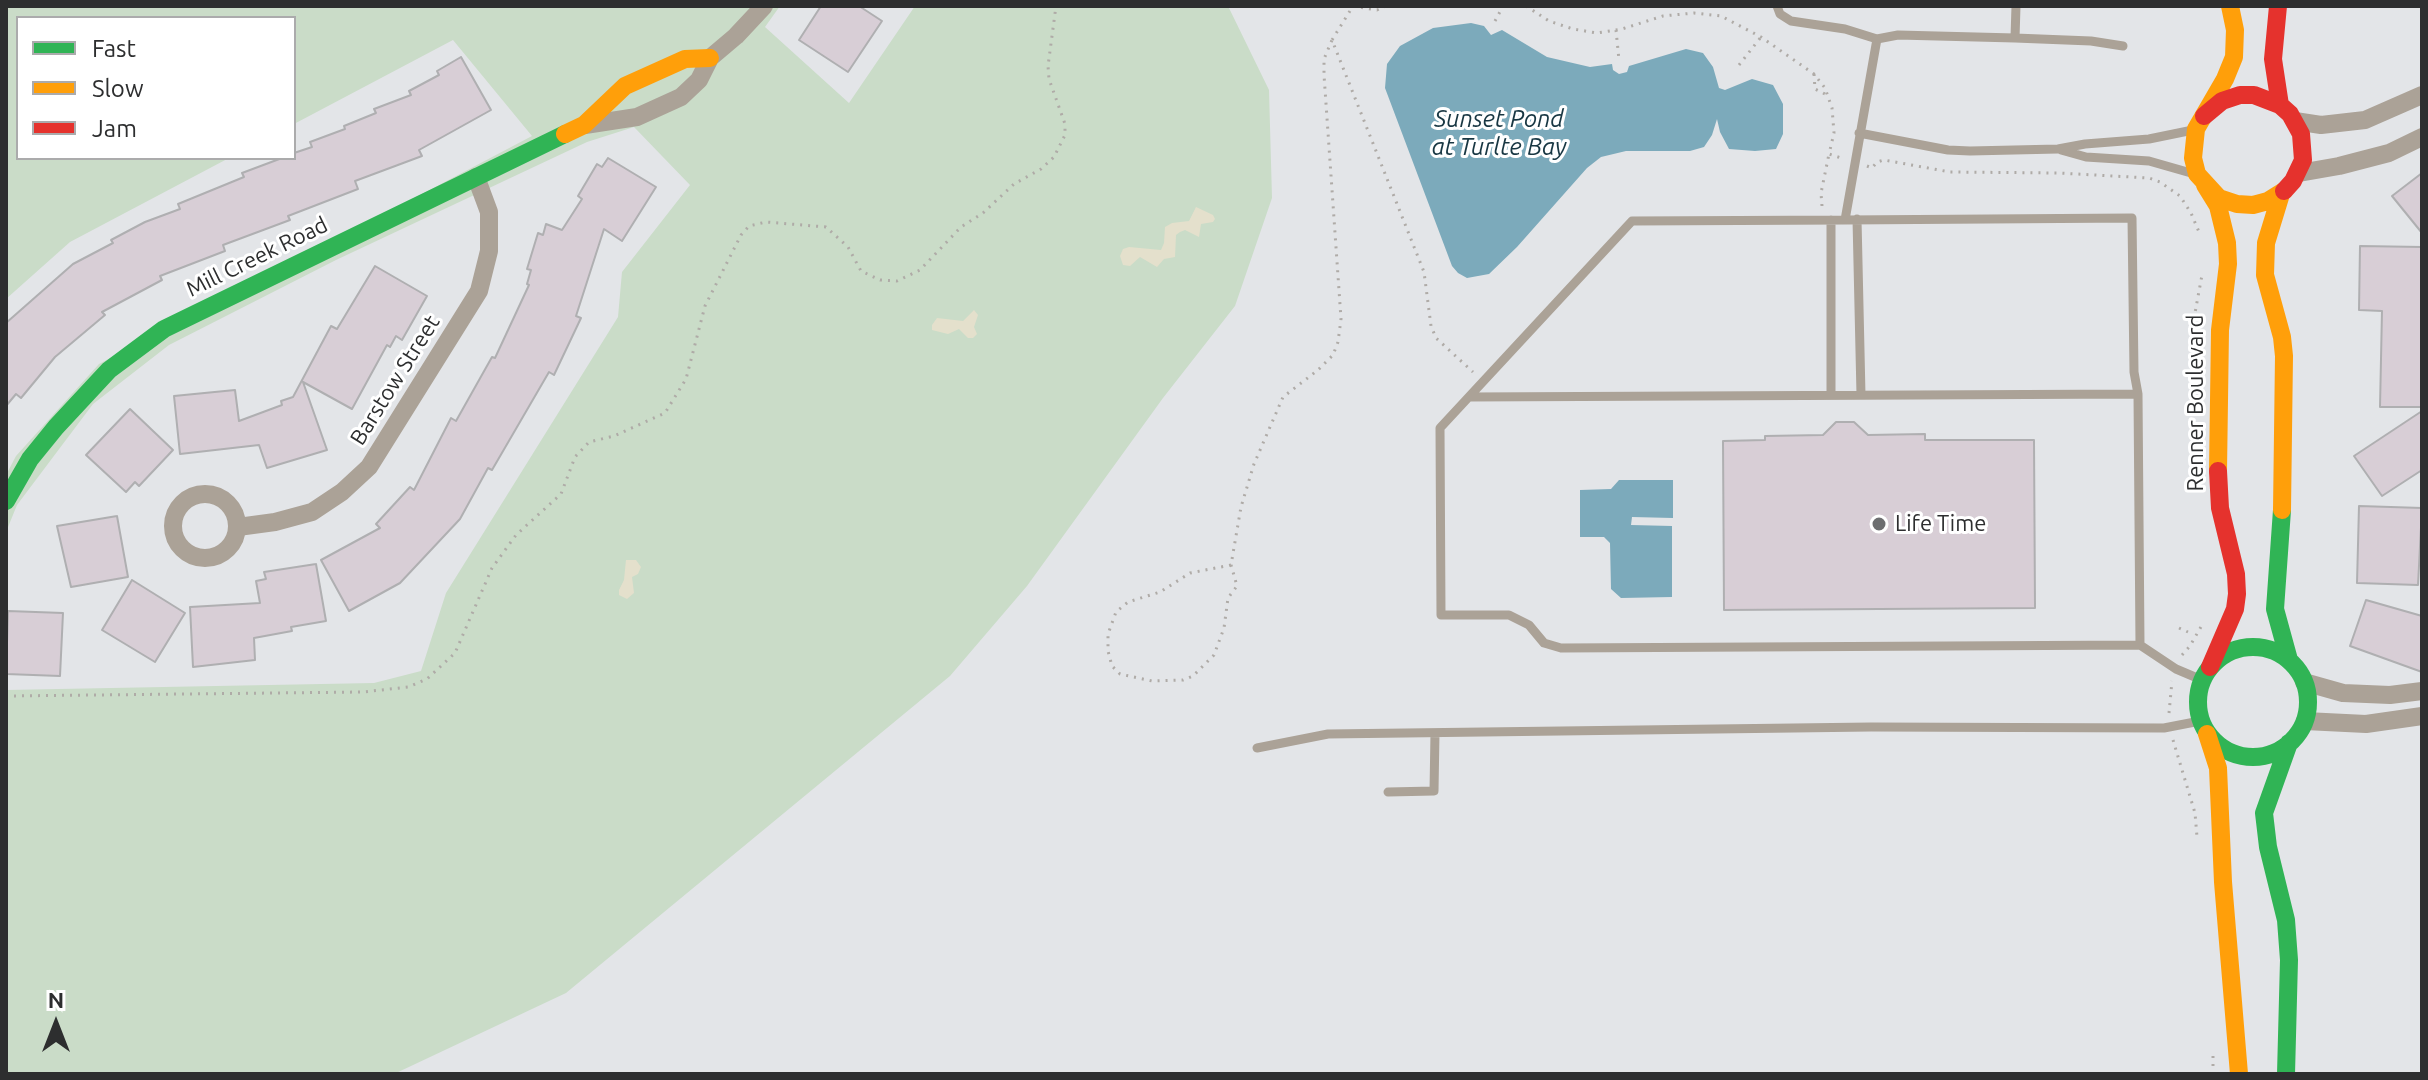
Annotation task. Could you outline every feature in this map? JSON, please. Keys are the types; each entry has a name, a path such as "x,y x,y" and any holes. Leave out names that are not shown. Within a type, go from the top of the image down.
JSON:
{"main road":[{"path":"2200,122 2222,101 2240,95 2254,95 2280,105 2295,121 2301,134 2304,148 2299,173 2281,194 2253,205 2219,198 2202,181 2193,158 2200,122 2234,57 2235,30 2230,6"},
{"path":"2278,6 2273,59 2280,105"},
{"name":"Mill Creek Road","path":"6,501 30,459 56,427 109,370 164,329 584,125 625,86 685,59 710,58"},
{"name":"Renner Boulevard","path":"2202,181 2218,206 2227,243 2228,264 2221,303 2218,484 2220,508 2236,574 2237,594 2235,609 2206,673"},
{"path":"2281,194 2266,243 2265,267 2268,293 2282,337 2284,356 2282,536 2275,609 2289,660 2304,682 2308,706 2305,721 2289,743 2264,813 2266,838 2286,920 2289,960 2286,1074"},
{"path":"2239,1074 2223,882 2218,768 2204,727 2198,694 2206,673 2234,650 2266,648 2289,660"},
{"path":"2204,727 2220,747 2248,757 2266,756 2289,743"}],"street":[{"name":"Mill Creek Road","path":"584,125 637,117 681,97 699,80 710,58 764,6"},
{"path":"2295,121 2321,125 2365,120 2422,95"},
{"path":"2299,173 2389,153 2422,137"},
{"name":"Barstow Street","path":"238,527 275,522 312,512 342,492 369,467 479,291 489,251 489,212 476,177"},
{"path":"2304,682 2343,693 2390,695 2422,691"},
{"path":"2305,721 2366,724 2422,716"}],"lane":[{"path":"1777,6 1780,14 1791,21 1845,29 1877,39 1898,35 2015,38 2091,41 2123,46"},
{"path":"2015,38 2016,6"},
{"path":"1845,220 1877,39"},
{"path":"1859,133 1948,150 2058,149 2149,139 2200,122"},
{"path":"2058,149 2086,157 2149,161 2173,166 2202,181"},
{"path":"2140,645 2138,394 2134,372 2132,218 1632,221 1440,428 1441,615 1509,615 1529,625 1544,643 1561,648 2140,645 2176,669 2206,673"},
{"path":"1857,219 1861,395"},
{"path":"1831,220 1831,395"},
{"path":"1469,397 2138,394"},
{"path":"1257,748 1328,734 1871,727 2204,727"},
{"path":"1388,792 1434,791 1435,733"}],"path":[{"path":"6,696 363,692 408,687 427,679 455,653 492,568 516,535 561,494 575,457 589,442 614,436 665,413 686,379 705,306 741,235 749,226 766,222 826,227 848,247 861,271 880,280 897,281 920,270 961,227 983,213 1014,184 1041,169 1054,157 1065,135 1065,124 1049,79 1048,66 1056,6"},
{"path":"1231,565 1190,573 1160,592 1128,602 1116,612 1108,634 1112,666 1120,674 1139,679 1183,680 1204,666 1220,644 1228,598 1237,586 1231,565 1244,497 1279,405 1290,390 1333,355 1340,332 1324,59 1353,6 1377,10 1386,6"},
{"path":"1495,21 1503,6"},
{"path":"1526,6 1549,21 1597,33 1663,16 1694,13 1721,16 1761,37 1814,74 1829,96 1834,121 1821,193 1822,210"},
{"path":"1616,30 1619,60"},
{"path":"1739,65 1761,37"},
{"path":"1332,40 1424,272 1431,326 1436,338 1483,383"},
{"path":"1814,74 1815,89 1829,96"},
{"path":"1829,154 1842,158"},
{"path":"2179,628 2188,632"},
{"path":"2168,719 2172,682"},
{"path":"2172,735 2195,813 2197,841"},
{"path":"2213,1046 2213,1074"}],"green space":[{"path":"6,6 780,6 765,27 849,103 915,6 1228,6 1269,90 1272,198 1235,306 1163,398 1027,586 950,676 566,993 394,1074 6,1074 6,690 374,683 421,671 446,593 618,317 622,272 690,185 634,127 587,142 336,260 169,345 93,404 17,505 6,532 6,475 16,456 99,364 532,136 453,40 296,123 296,16 16,16 16,160 225,160 70,242 6,299"}],"sand":[{"path":"1196,207 1215,219 1201,224 1199,237 1185,230 1176,235 1175,257 1164,259 1157,267 1140,257 1130,266 1123,265 1120,256 1123,249 1161,250 1165,227 1189,221"},
{"path":"974,310 978,315 974,327 977,334 973,338 968,338 959,329 948,334 932,330 937,318 963,321"},
{"path":"626,560 636,560 641,567 638,574 632,577 634,593 627,599 619,595"}],"water":[{"name":"Sunset Pond at Turlte Bay","path":"1471,23 1484,26 1491,35 1502,30 1547,57 1590,67 1612,64 1613,70 1619,74 1627,72 1629,66 1686,49 1703,53 1713,67 1719,88 1725,90 1752,79 1773,85 1783,104 1783,134 1776,149 1729,149 1717,119 1704,147 1690,151 1626,151 1601,157 1587,168 1489,274 1467,278 1452,266 1385,88 1387,64 1400,46 1433,28"},
{"path":"1619,480 1673,480 1673,518 1632,517 1631,525 1672,526 1672,597 1621,598 1611,589 1610,543 1604,537 1580,537 1580,490 1611,489"}],"building":[{"path":"821,6 859,6 882,21 848,72 799,40"},
{"path":"461,57 491,110 419,150 422,156 355,181 358,189 288,216 290,220 223,245 225,251 160,276 162,280 102,312 105,315 55,357 21,398 16,394 6,406 6,323 73,264 145,222 180,209 178,204 244,177 242,173 277,160 296,160 296,152 312,147 310,142 345,129 344,126 376,113 374,109 411,95 409,91 439,75 437,71"},
{"path":"608,158 656,187 622,241 604,229 576,316 581,318 554,375 549,372 492,470 488,468 460,519 400,583 349,611 321,560 380,528 376,524 410,487 414,490 451,418 456,421 492,357 495,358 529,285 531,270 527,269 538,233 543,235 546,224 562,230 582,199 578,196 597,164 602,167"},
{"path":"2422,173 2422,233 2392,196"},
{"path":"2360,246 2422,247 2422,407 2380,407 2382,311 2359,310"},
{"path":"375,266 427,296 402,340 396,336 390,347 387,345 352,409 303,382 327,450 267,468 259,445 180,454 174,396 235,390 239,421 282,405 281,401 293,397 331,326 337,329"},
{"path":"130,409 173,450 139,486 135,482 126,492 86,455"},
{"path":"2422,411 2422,470 2382,496 2354,456"},
{"name":"Life Time","path":"1836,422 1854,422 1868,435 1925,434 1925,440 2034,440 2035,608 1724,610 1723,441 1765,440 1765,436 1823,435"},
{"path":"2359,506 2422,508 2418,585 2357,583"},
{"path":"117,516 128,577 71,587 57,526"},
{"path":"316,564 326,621 254,638 255,660 193,667 190,607 260,603 256,581 266,579 264,572"},
{"path":"132,580 185,613 155,662 102,630"},
{"path":"2366,600 2422,616 2422,672 2350,646"},
{"path":"8,611 63,613 60,676 6,674"}],"traffic: fast":[{"path":"6,501 30,459 56,427 109,370 164,329 565,134"},
{"path":"2282,510 2275,609 2289,660"},
{"path":"2253,647 2274,651 2292,663 2304,681 2308,702 2304,723 2292,741 2274,753 2253,757 2232,753 2214,741 2202,723 2198,702 2202,681 2214,663 2232,651 2253,647"},
{"path":"2286,1074 2289,960 2286,920 2268,847 2264,813 2289,743"}],"traffic: slow":[{"path":"2230,6 2235,30 2234,57 2196,129 2193,158 2197,174 2219,198 2237,204 2253,205 2268,201 2284,191"},
{"path":"565,134 584,125 625,86 685,59 710,58"},
{"path":"2205,185 2218,206 2227,243 2228,264 2220,330 2218,471"},
{"path":"2281,194 2266,243 2265,275 2284,356 2282,510"},
{"path":"2207,734 2218,768 2223,882 2239,1074"}],"traffic: jam":[{"path":"2278,6 2273,59 2280,105"},
{"path":"2204,116 2222,101 2240,95 2254,95 2280,105 2290,114 2301,134 2303,160 2293,181 2284,191"},
{"path":"2210,667 2235,609 2237,594 2236,574 2220,508 2218,471"}],"place":[{"name":"Life Time","path":"1879,524"}]}
